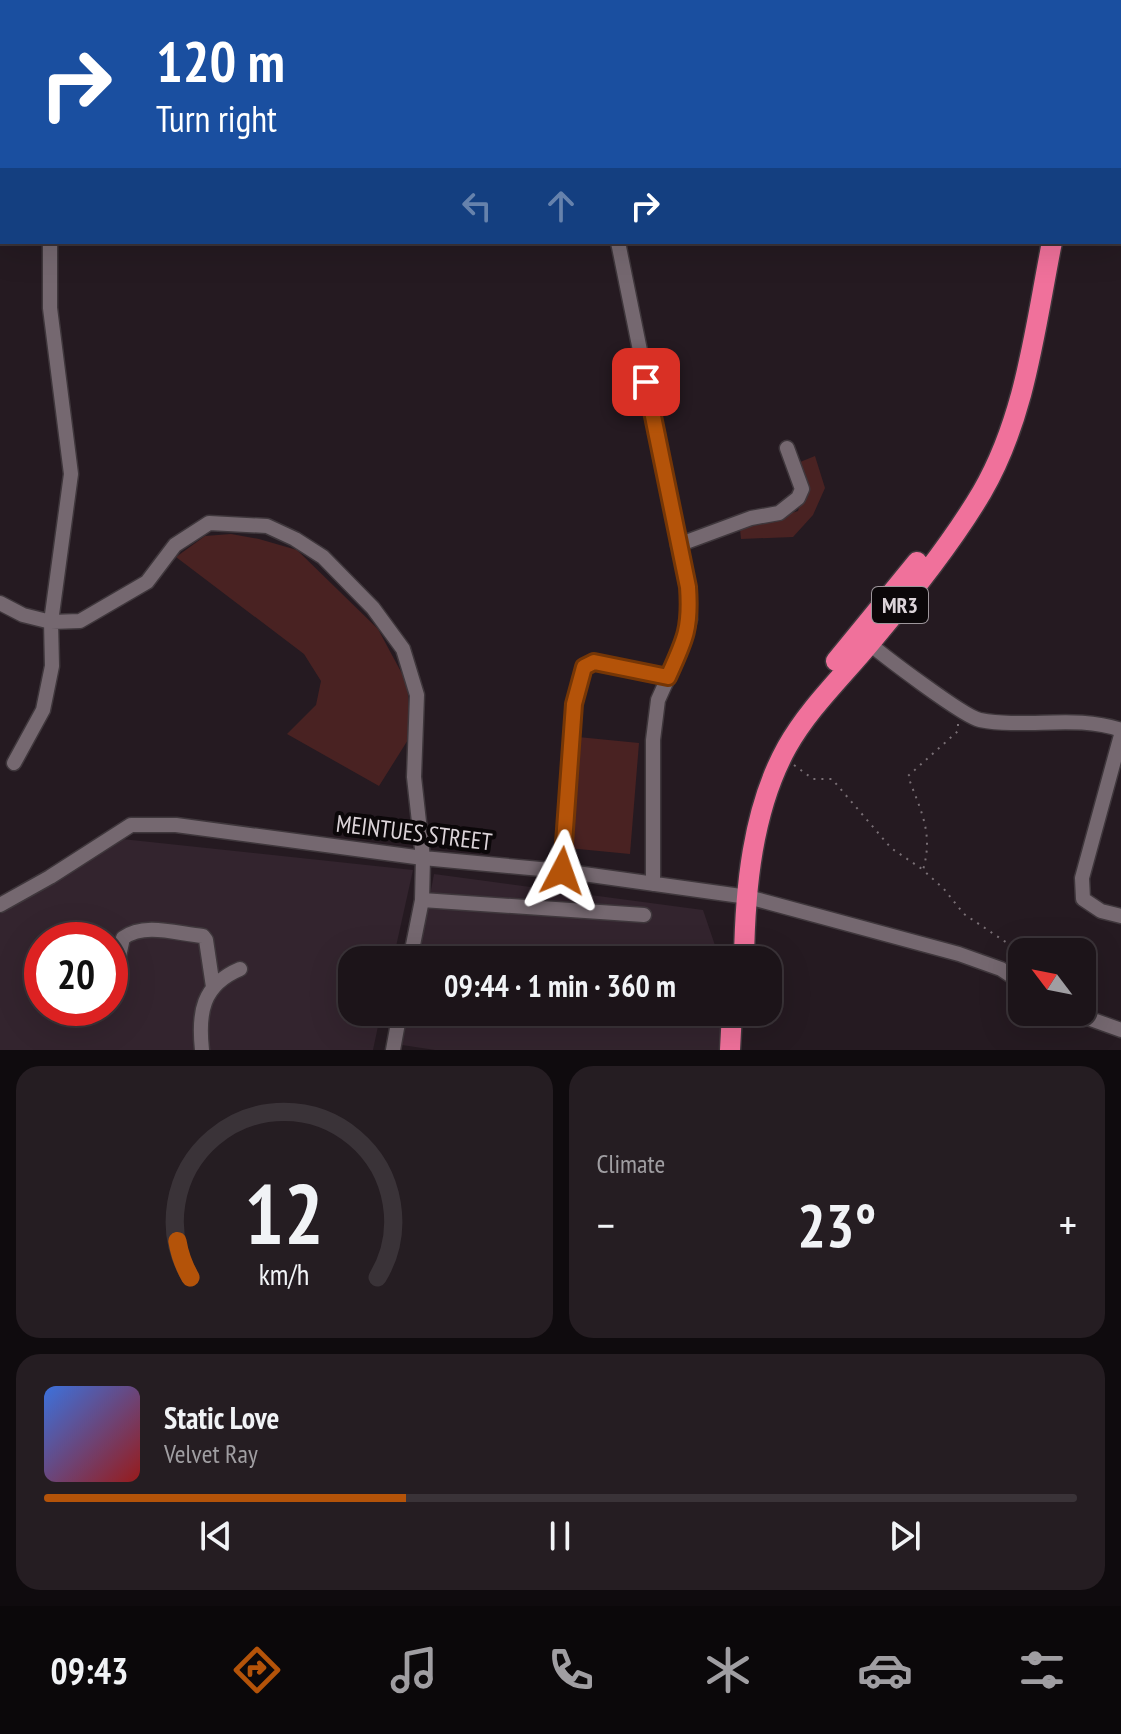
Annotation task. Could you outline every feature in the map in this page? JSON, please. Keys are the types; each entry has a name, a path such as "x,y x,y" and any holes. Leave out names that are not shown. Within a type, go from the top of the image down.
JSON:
{"highway":[{"name":"MR3","path":"736,946 755,840 767,794 782,758 817,701 974,486 1010,405 1042,244"},
{"name":"MR3","path":"744,946 745,838 757,791 777,743 810,694 924,576 982,491 1021,401 1052,244"},
{"path":"730,1050 731,1026"},
{"path":"744,1026 744,1050"}],"street":[{"path":"14,763 43,710 52,666 51,622 71,474 50,308 50,244"},
{"path":"618,244 688,587 690,619 681,649 658,700 653,740 653,884"},
{"path":"678,545 751,518 779,513 792,504 802,489 787,448"},
{"path":"0,603 23,615 51,622 80,621 147,582 175,545 209,523 267,526 323,557 373,608 403,649 417,695 414,777 423,858 422,900 413,946"},
{"path":"864,639 978,720 1099,722 1121,732 1082,878 1083,899 1101,911 1121,916"},
{"path":"562,871 574,704 584,667 594,662 668,677"},
{"name":"MEINTUES STREET","path":"0,905 131,825 176,825 423,858 562,871 743,897 959,954 1008,974"},
{"path":"422,900 644,915"},
{"path":"128,936 135,932 169,931 203,936 213,987"},
{"path":"202,1050 199,1023 204,1002 223,976 240,969"},
{"path":"1096,1021 1121,1030"},
{"path":"393,1050 397,1026"}],"path":[{"path":"923,870 928,852 924,814 908,776 958,731 958,708"},
{"path":"782,758 813,779 832,779 891,848 923,870 944,889 964,914 1008,944"}],"shaded area":[{"path":"815,456 825,488 813,515 793,537 741,539 740,529 798,511 806,483 800,462"},
{"path":"231,534 297,550 378,629 407,683 411,735 379,786 287,734 316,705 321,681 304,654 176,557 205,536"},
{"path":"578,737 639,743 630,854 568,848"},
{"path":"122,839 413,870 396,946 338,946 338,1026 378,1026 373,1050 0,1050 0,914"},
{"path":"434,874 703,910 715,946 421,946"},
{"path":"405,1026 724,1026 722,1050 435,1050 402,1045"}],"route":[{"path":"562,871 574,704 584,667 594,662 668,677 690,619 688,587 646,382"}]}
